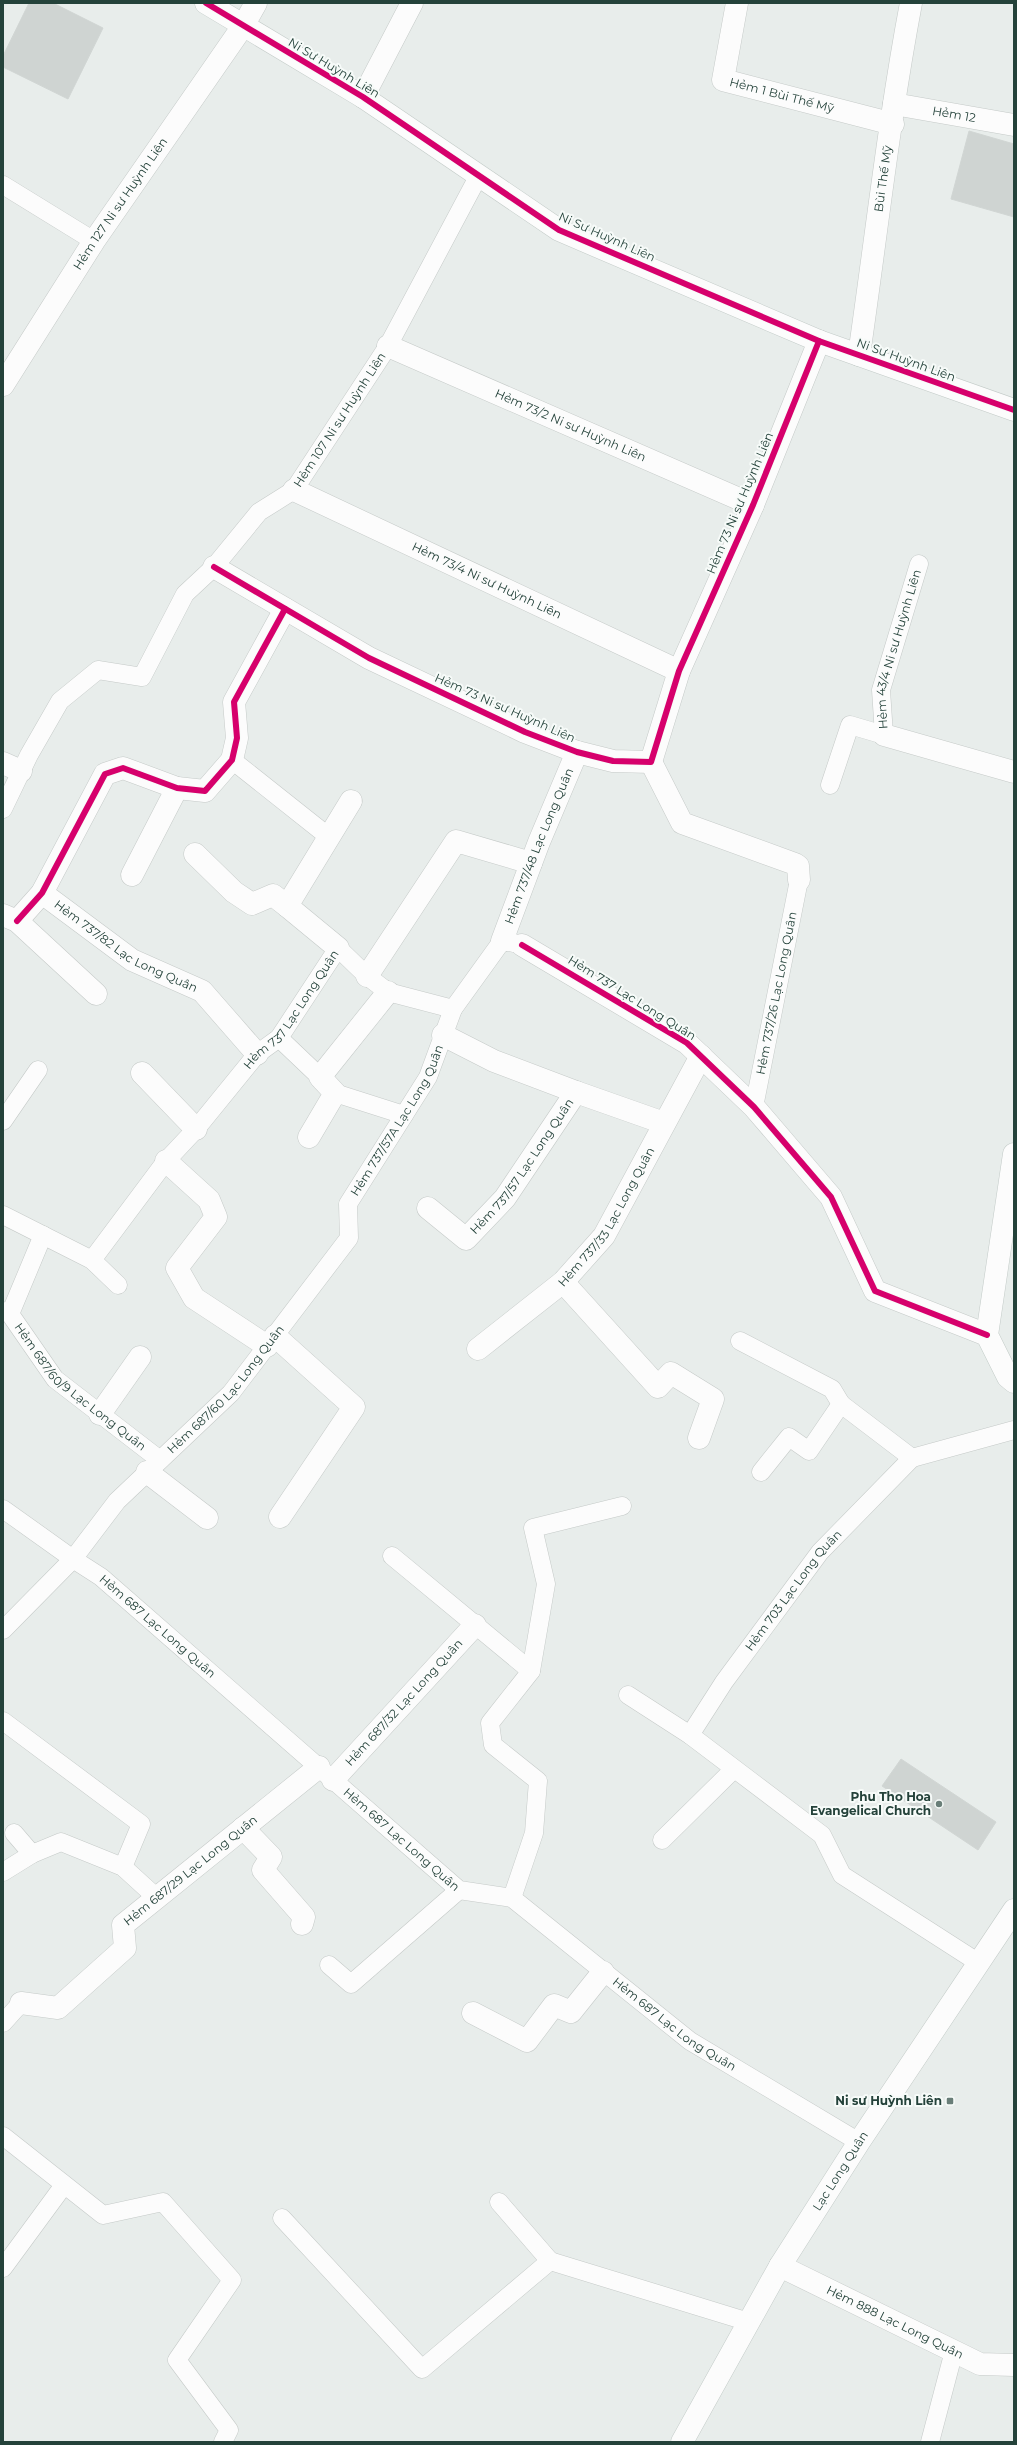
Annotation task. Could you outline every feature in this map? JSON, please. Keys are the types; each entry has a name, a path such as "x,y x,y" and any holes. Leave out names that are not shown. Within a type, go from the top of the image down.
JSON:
{"street":[{"name":"Ni Sư Huỳnh Liên","path":"206,3 363,97 559,230 819,341 1014,410"},
{"name":"Hẻm 127 Ni sư Huỳnh Liên","path":"3,385 94,241 243,26 256,3"},
{"path":"363,97 412,3"},
{"name":"Hẻm 1 Bùi Thế Mỹ","path":"737,3 723,80 894,114"},
{"name":"Bùi Thế Mỹ","path":"859,355 911,3"},
{"name":"Hẻm 12","path":"894,114 1014,125"},
{"name":"Hẻm 73 Ni sư Huỳnh Liên","path":"214,567 369,658 525,732 577,752 613,761 651,762 679,671 753,505 819,341"},
{"name":"Hẻm 73/2 Ni sư Huỳnh Liên","path":"388,346 753,505"},
{"name":"Hẻm 73/4 Ni sư Huỳnh Liên","path":"294,490 679,671"},
{"path":"96,994 10,918 42,893 105,774 124,768 177,788 205,790 232,760 237,738 234,702 285,609"},
{"path":"884,735 1014,772"},
{"name":"Hẻm 737/48 Lạc Long Quân","path":"512,943 531,863 577,752"},
{"path":"651,762 682,823 795,864 798,866 798,880"},
{"path":"132,875 177,788"},
{"path":"287,906 351,801"},
{"path":"367,976 456,841 531,863"},
{"path":"195,854 234,892 252,904 273,896 338,948"},
{"name":"Hẻm 737/82 Lạc Long Quân","path":"42,893 132,960 202,991 257,1054"},
{"name":"Hẻm 737 Lạc Long Quân","path":"512,943 687,1043 701,1056 754,1107 831,1197 876,1291 987,1335"},
{"path":"309,1137 334,1093 320,1077 388,992"},
{"name":"Hẻm 737/57 Lạc Long Quân","path":"443,1035 494,1060 576,1092 664,1123"},
{"name":"Hẻm 737/33 Lạc Long Quân","path":"478,1350 563,1282 604,1236 701,1056"},
{"path":"142,1073 196,1129"},
{"name":"Hẻm 737/57 Lạc Long Quân","path":"428,1208 466,1239 505,1198 576,1092"},
{"path":"1014,1154 987,1335 1008,1376 1014,1382"},
{"path":"166,1161 209,1200 216,1217 177,1268 194,1298 271,1341 354,1407 280,1517"},
{"path":"563,1282 658,1387 671,1373 713,1399 699,1438"},
{"path":"100,1414 140,1357"},
{"path":"154,1466 207,1518"},
{"name":"Hẻm 687/32 Lạc Long Quân","path":"326,1773 475,1625"},
{"name":"Hẻm 687/29 Lạc Long Quân","path":"21,2003 58,2008 125,1948 124,1925 243,1828 326,1773"},
{"path":"243,1828 271,1857 263,1870 304,1917 302,1924"},
{"name":"Lạc Long Quân","path":"682,2442 780,2266 859,2142 1012,1916"},
{"path":"473,2013 526,2041 554,2005 571,2012 603,1972"},
{"name":"Hẻm 888 Lạc Long Quân","path":"780,2266 980,2364 1014,2365"}],"lane":[{"name":"Hẻm 107 Ni sư Huỳnh Liên","path":"3,808 12,767 60,701 98,670 142,677 185,594 214,567 259,512 294,490 388,346 480,176"},
{"path":"3,185 94,241"},
{"name":"Hẻm 43/4 Ni sư Huỳnh Liên","path":"884,735 881,690 920,564"},
{"path":"830,785 850,725 884,735"},
{"path":"232,760 329,837"},
{"name":"Hẻm 737/26 Lạc Long Quân","path":"754,1107 798,880"},
{"path":"443,1035 453,1009 512,943"},
{"name":"Hẻm 737 Lạc Long Quân","path":"92,1260 166,1161 196,1129 257,1054 278,1038 338,948 367,976 388,992 453,1009"},
{"name":"Hẻm 737/57A Lạc Long Quân","path":"348,1204 428,1077 443,1035"},
{"path":"278,1038 320,1077"},
{"path":"3,1121 38,1070"},
{"path":"334,1093 404,1115"},
{"name":"Hẻm 687/60 Lạc Long Quân","path":"73,1559 117,1501 231,1393 349,1238 348,1204"},
{"path":"3,1215 92,1260 118,1285"},
{"path":"6,1312 43,1235"},
{"name":"Hẻm 687/60/9 Lạc Long Quân","path":"6,1312 56,1379 100,1414 154,1466"},
{"path":"740,1341 832,1389 841,1404 912,1458 1014,1430"},
{"path":"761,1472 789,1437 809,1451 841,1404"},
{"name":"Hẻm 703 Lạc Long Quân","path":"690,1735 724,1682 820,1552 912,1458"},
{"path":"512,1898 534,1833 538,1781 493,1745 490,1723 531,1671 546,1584 533,1528 622,1506"},
{"name":"Hẻm 687 Lạc Long Quân","path":"3,1509 101,1577 459,1890 512,1898 690,2041 859,2142"},
{"path":"392,1556 531,1671"},
{"path":"3,1630 73,1559"},
{"path":"628,1695 690,1735 822,1835 842,1875 979,1963"},
{"path":"3,1721 141,1824 123,1867"},
{"path":"662,1840 734,1769"},
{"path":"14,1833 32,1854"},
{"path":"3,1872 32,1854 61,1842 123,1867 157,1898"},
{"path":"329,1965 351,1984 459,1890"},
{"path":"3,2023 21,2003"},
{"path":"3,2136 103,2215 163,2202 232,2280 177,2360 229,2430 224,2442"},
{"path":"3,2268 64,2185"},
{"path":"499,2202 550,2261 750,2322"},
{"path":"282,2218 422,2369 550,2261"},
{"path":"930,2442 954,2351"}],"building":[{"path":"29,3 53,3 103,28 68,99 3,67 3,56"},
{"path":"969,131 1014,144 1014,217 951,199"},
{"name":"Phu Tho Hoa Evangelical Church","path":"901,1759 996,1822 978,1850 882,1786"}],"cycle path":[{"path":"206,3 363,97 559,230 819,341 1014,410"},
{"path":"214,567 369,658 525,732 577,752 613,761 651,762 679,671 753,505 819,341"},
{"path":"17,921 42,893 105,774 123,768 177,788 205,791 232,760 237,738 234,702 285,609"},
{"path":"522,945 687,1043 754,1107 831,1197 875,1291 987,1335"}],"place":[{"name":"Phu Tho Hoa Evangelical Church","path":"939,1804"},
{"name":"Ni sư Huỳnh Liên","path":"950,2101"}]}
